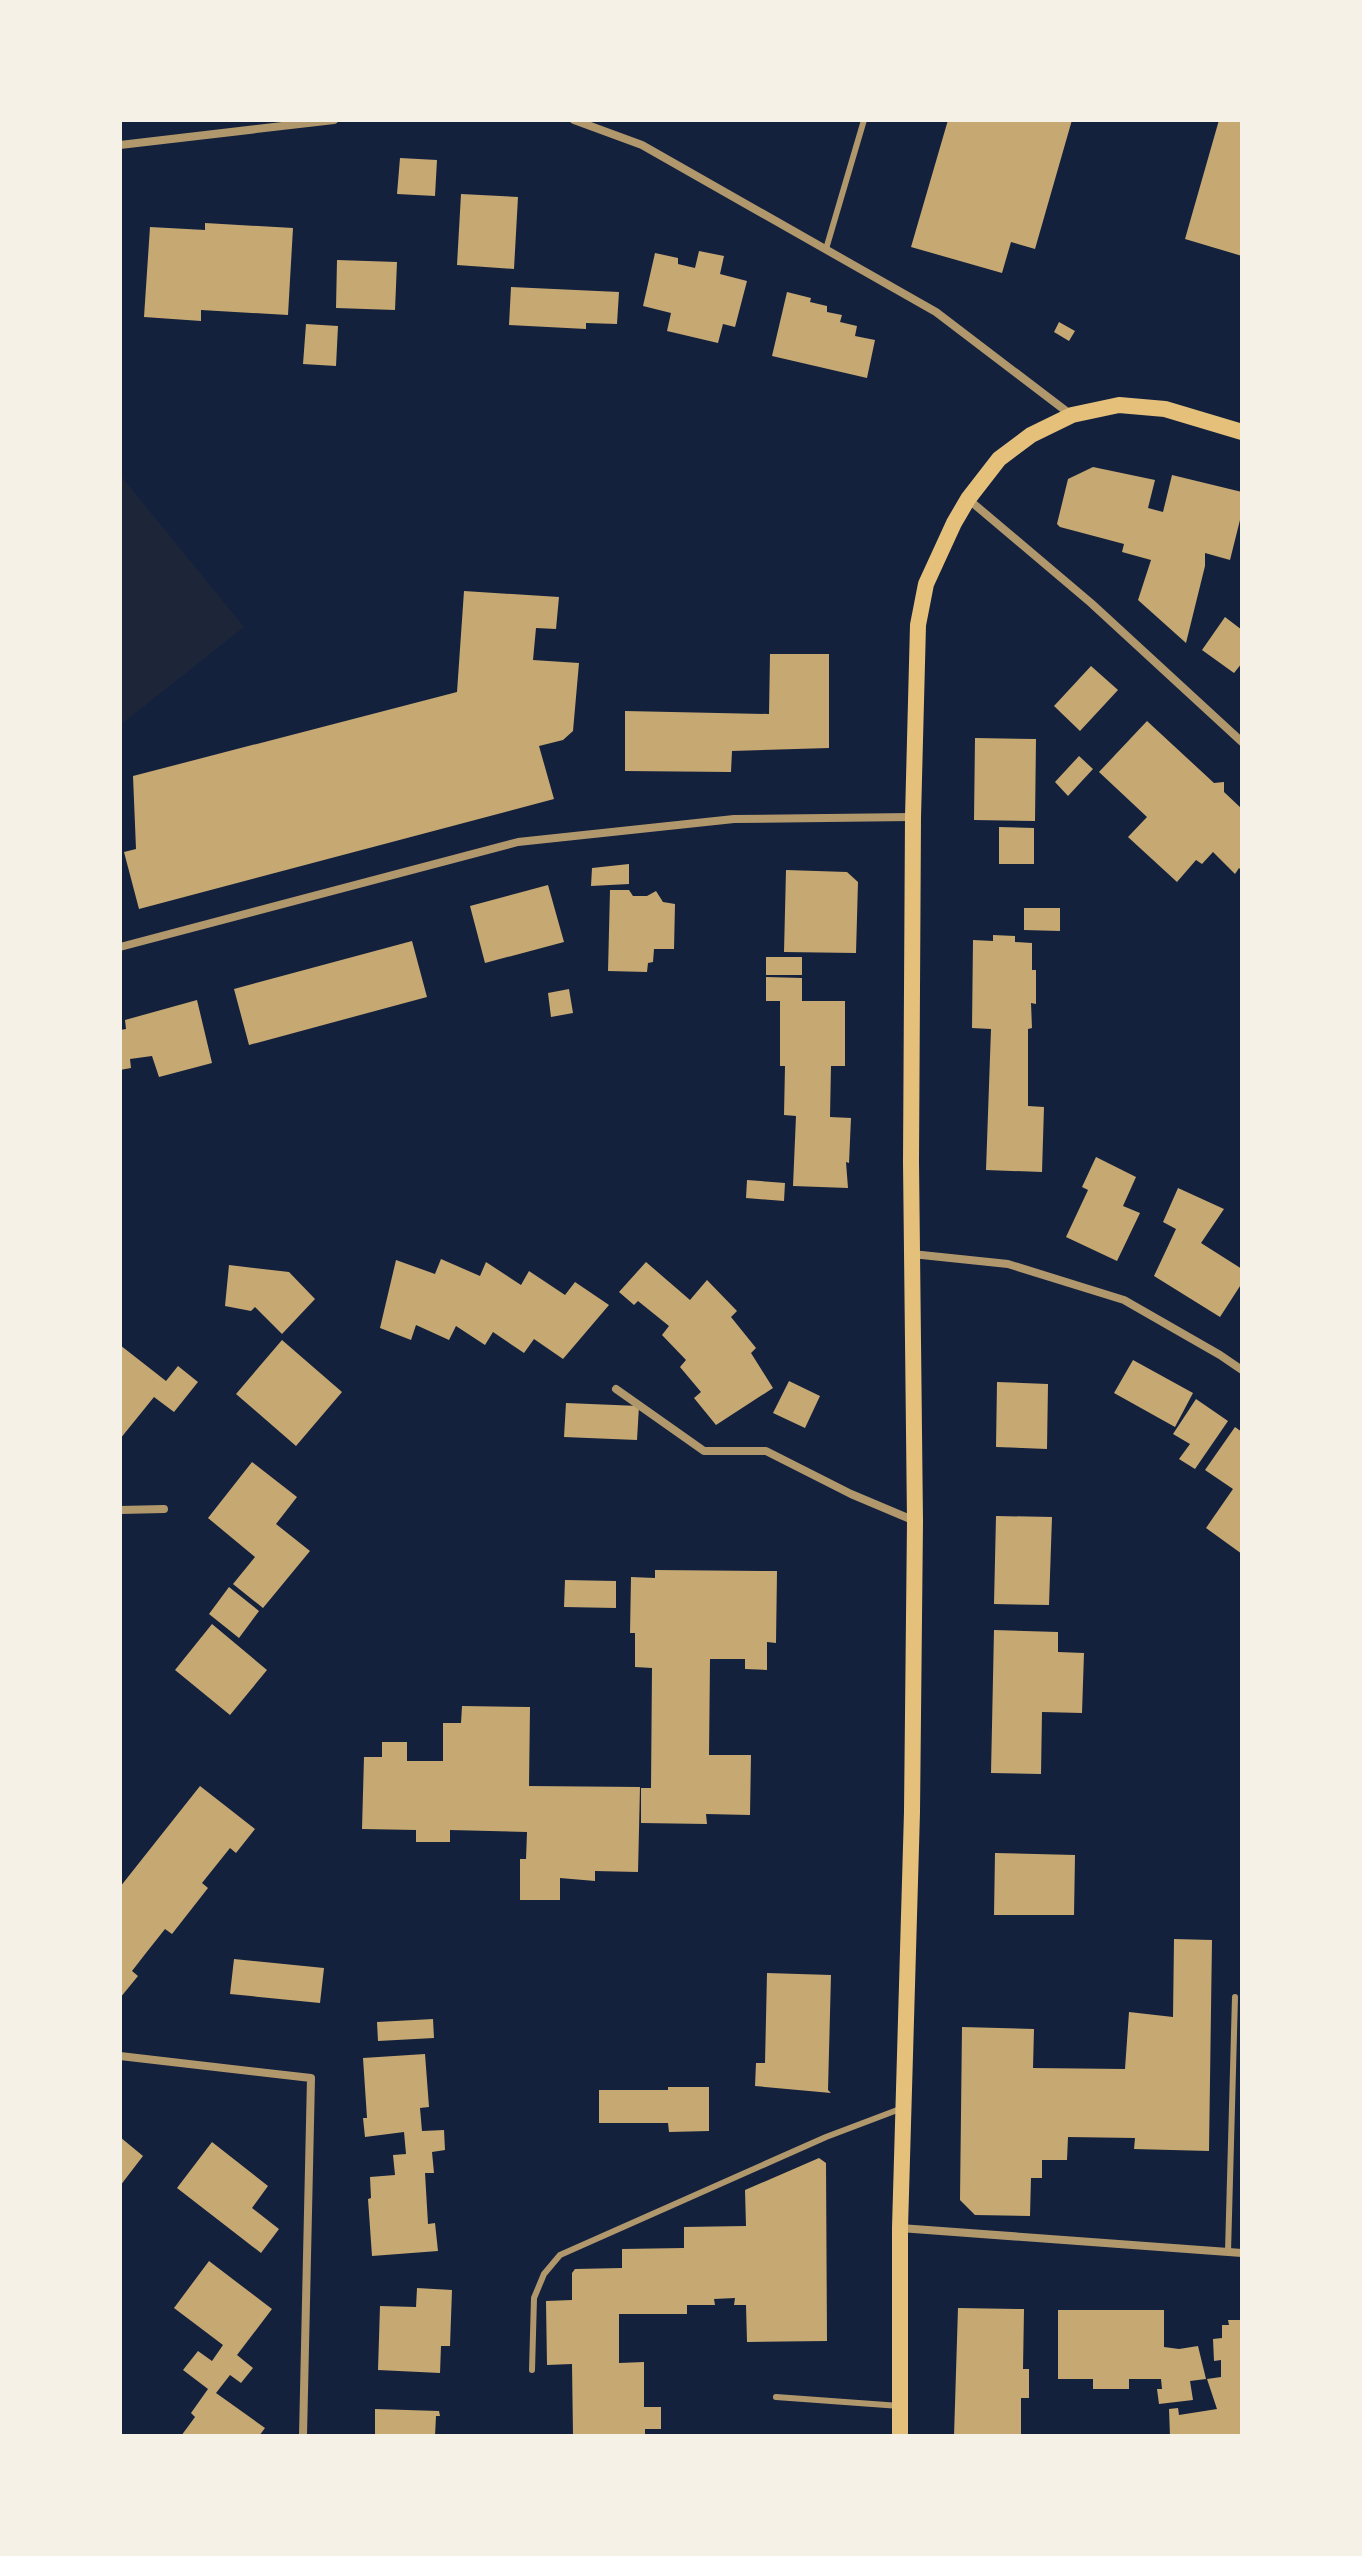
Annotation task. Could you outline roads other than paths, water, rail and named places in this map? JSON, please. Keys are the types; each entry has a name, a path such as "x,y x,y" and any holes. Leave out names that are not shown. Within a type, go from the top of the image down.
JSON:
{"main road":[{"path":"900,2436 900,2228 912,1812 915,1521 913,817 918,625 926,584 968,499 999,459 1031,435 1072,415 1119,405 1165,409 1242,432"}],"street":[{"path":"120,145 334,120"},
{"path":"574,120 642,145 936,312 1072,415"},
{"path":"968,499 1091,603 1242,742"},
{"path":"120,947 518,842 734,819 913,817"},
{"path":"912,1254 1008,1264 1124,1300 1242,1370"},
{"path":"616,1389 704,1451 766,1451 851,1494 915,1521"},
{"path":"120,1510 164,1509"},
{"path":"120,2056 311,2078 303,2436"},
{"path":"900,2228 1242,2253"}],"lane":[{"path":"826,249 864,120"},
{"path":"1228,2252 1235,1997"},
{"path":"532,2370 534,2298 544,2274 560,2255 826,2137 903,2108"},
{"path":"776,2397 901,2406"}]}
